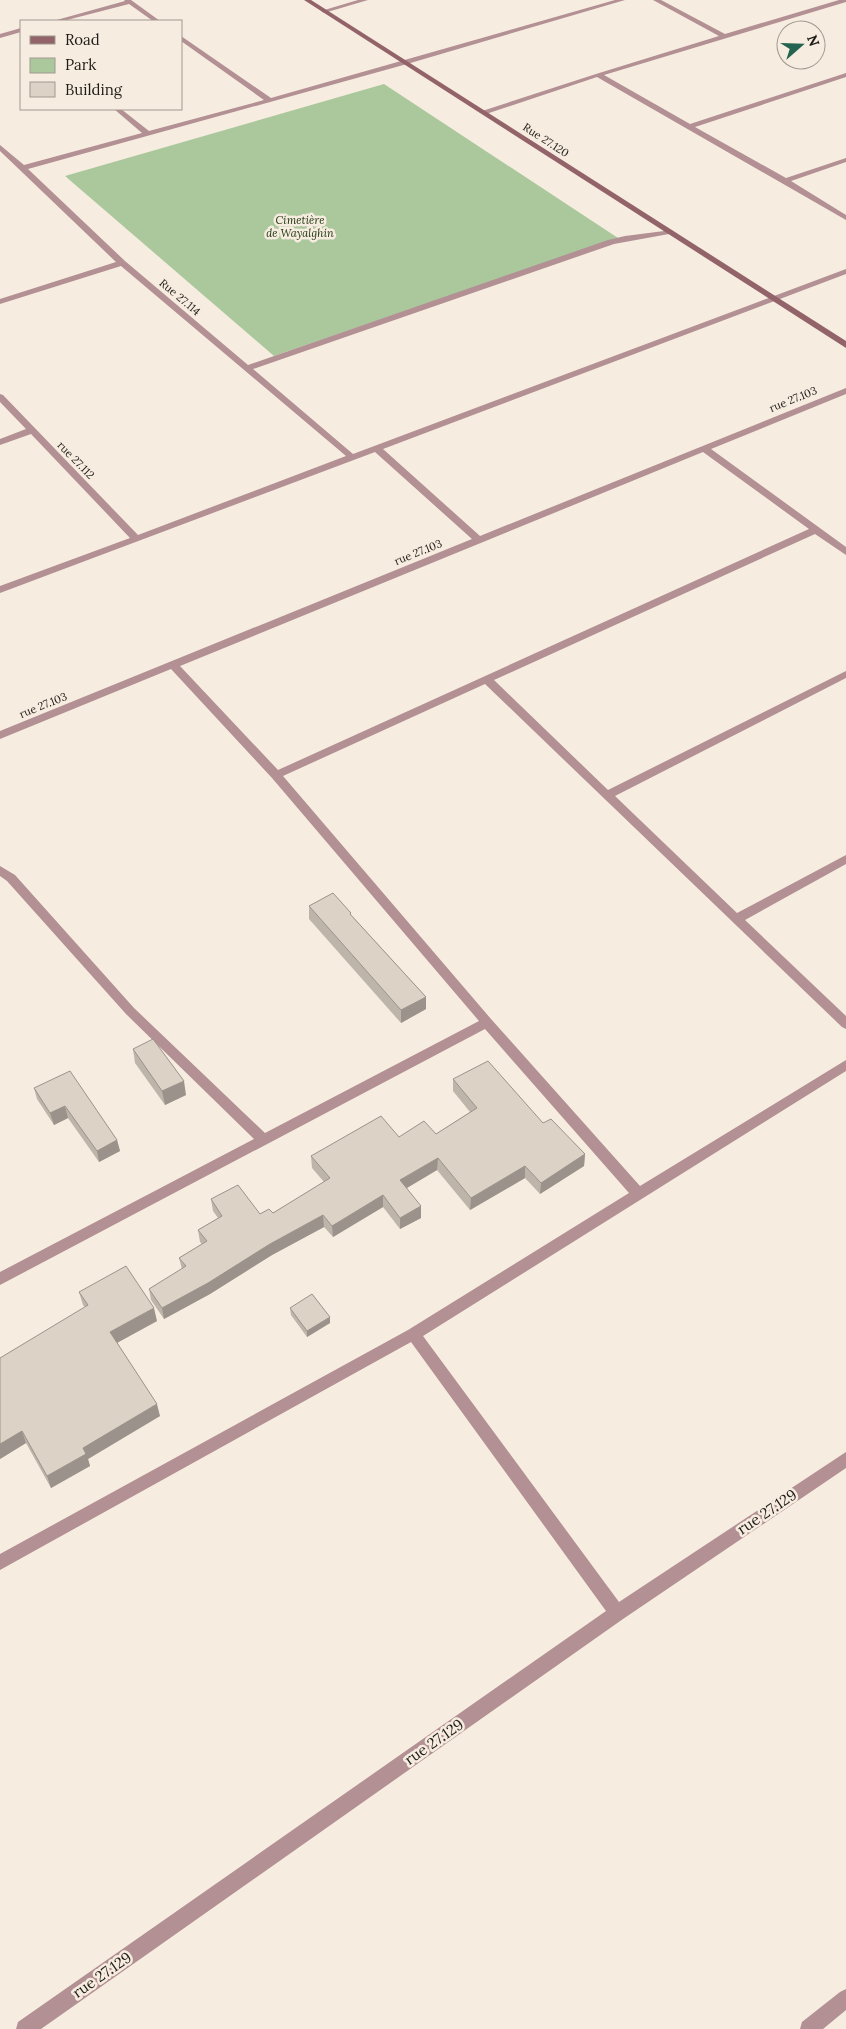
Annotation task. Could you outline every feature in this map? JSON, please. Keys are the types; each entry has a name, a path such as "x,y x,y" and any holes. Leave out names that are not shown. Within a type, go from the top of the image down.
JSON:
{"street":[{"name":"Rue 27.120","path":"307,0 846,345"},
{"path":"324,11 365,0"},
{"path":"22,168 268,99 405,63 622,0"},
{"path":"656,0 725,37"},
{"path":"483,112 846,0"},
{"path":"60,20 129,1 157,20"},
{"path":"0,36 20,30"},
{"path":"182,39 268,99"},
{"path":"598,75 785,181 846,218"},
{"path":"688,127 846,75"},
{"path":"119,110 146,133"},
{"name":"Rue 27.114","path":"0,147 122,263 352,457"},
{"path":"785,181 846,160"},
{"path":"246,368 611,242 625,238 669,232"},
{"path":"0,302 122,263"},
{"path":"0,590 846,270"},
{"name":"rue 27.103","path":"0,736 846,391"},
{"name":"rue 27.112","path":"0,397 136,538"},
{"path":"0,442 32,430"},
{"path":"376,448 480,540"},
{"path":"703,448 846,552"},
{"path":"276,775 815,530"},
{"path":"174,666 276,775 487,1022 638,1194"},
{"path":"607,795 846,674"},
{"path":"486,679 846,1024"},
{"path":"736,919 846,859"},
{"path":"0,870 11,878 130,1011 264,1140"},
{"path":"0,1280 487,1022"},
{"path":"0,1562 413,1334 846,1065"},
{"path":"413,1334 617,1613"},
{"name":"rue 27.129","path":"25,2029 617,1613 844,1463"},
{"path":"809,2029 846,1998"}],"green space":[{"name":"Cimetière de Wayalghin","path":"384,84 618,238 274,356 65,176"}],"building":[{"path":"333,893 426,997 401,1010 309,906"},
{"path":"153,1039 184,1081 162,1091 133,1049"},
{"path":"488,1061 543,1123 551,1119 585,1154 541,1183 525,1166 471,1198 438,1158 400,1180 421,1206 400,1218 383,1195 332,1226 323,1215 162,1308 149,1289 186,1266 179,1258 207,1241 198,1230 222,1216 211,1199 238,1185 260,1214 269,1209 273,1213 330,1178 311,1156 381,1116 399,1137 424,1121 436,1134 477,1108 453,1079"},
{"path":"70,1071 117,1140 97,1151 65,1106 50,1113 34,1088"},
{"path":"126,1266 154,1308 110,1332 157,1404 83,1448 86,1454 47,1476 22,1431 0,1444 0,1358 88,1305 79,1292"},
{"path":"312,1294 330,1317 307,1331 290,1308"}]}
